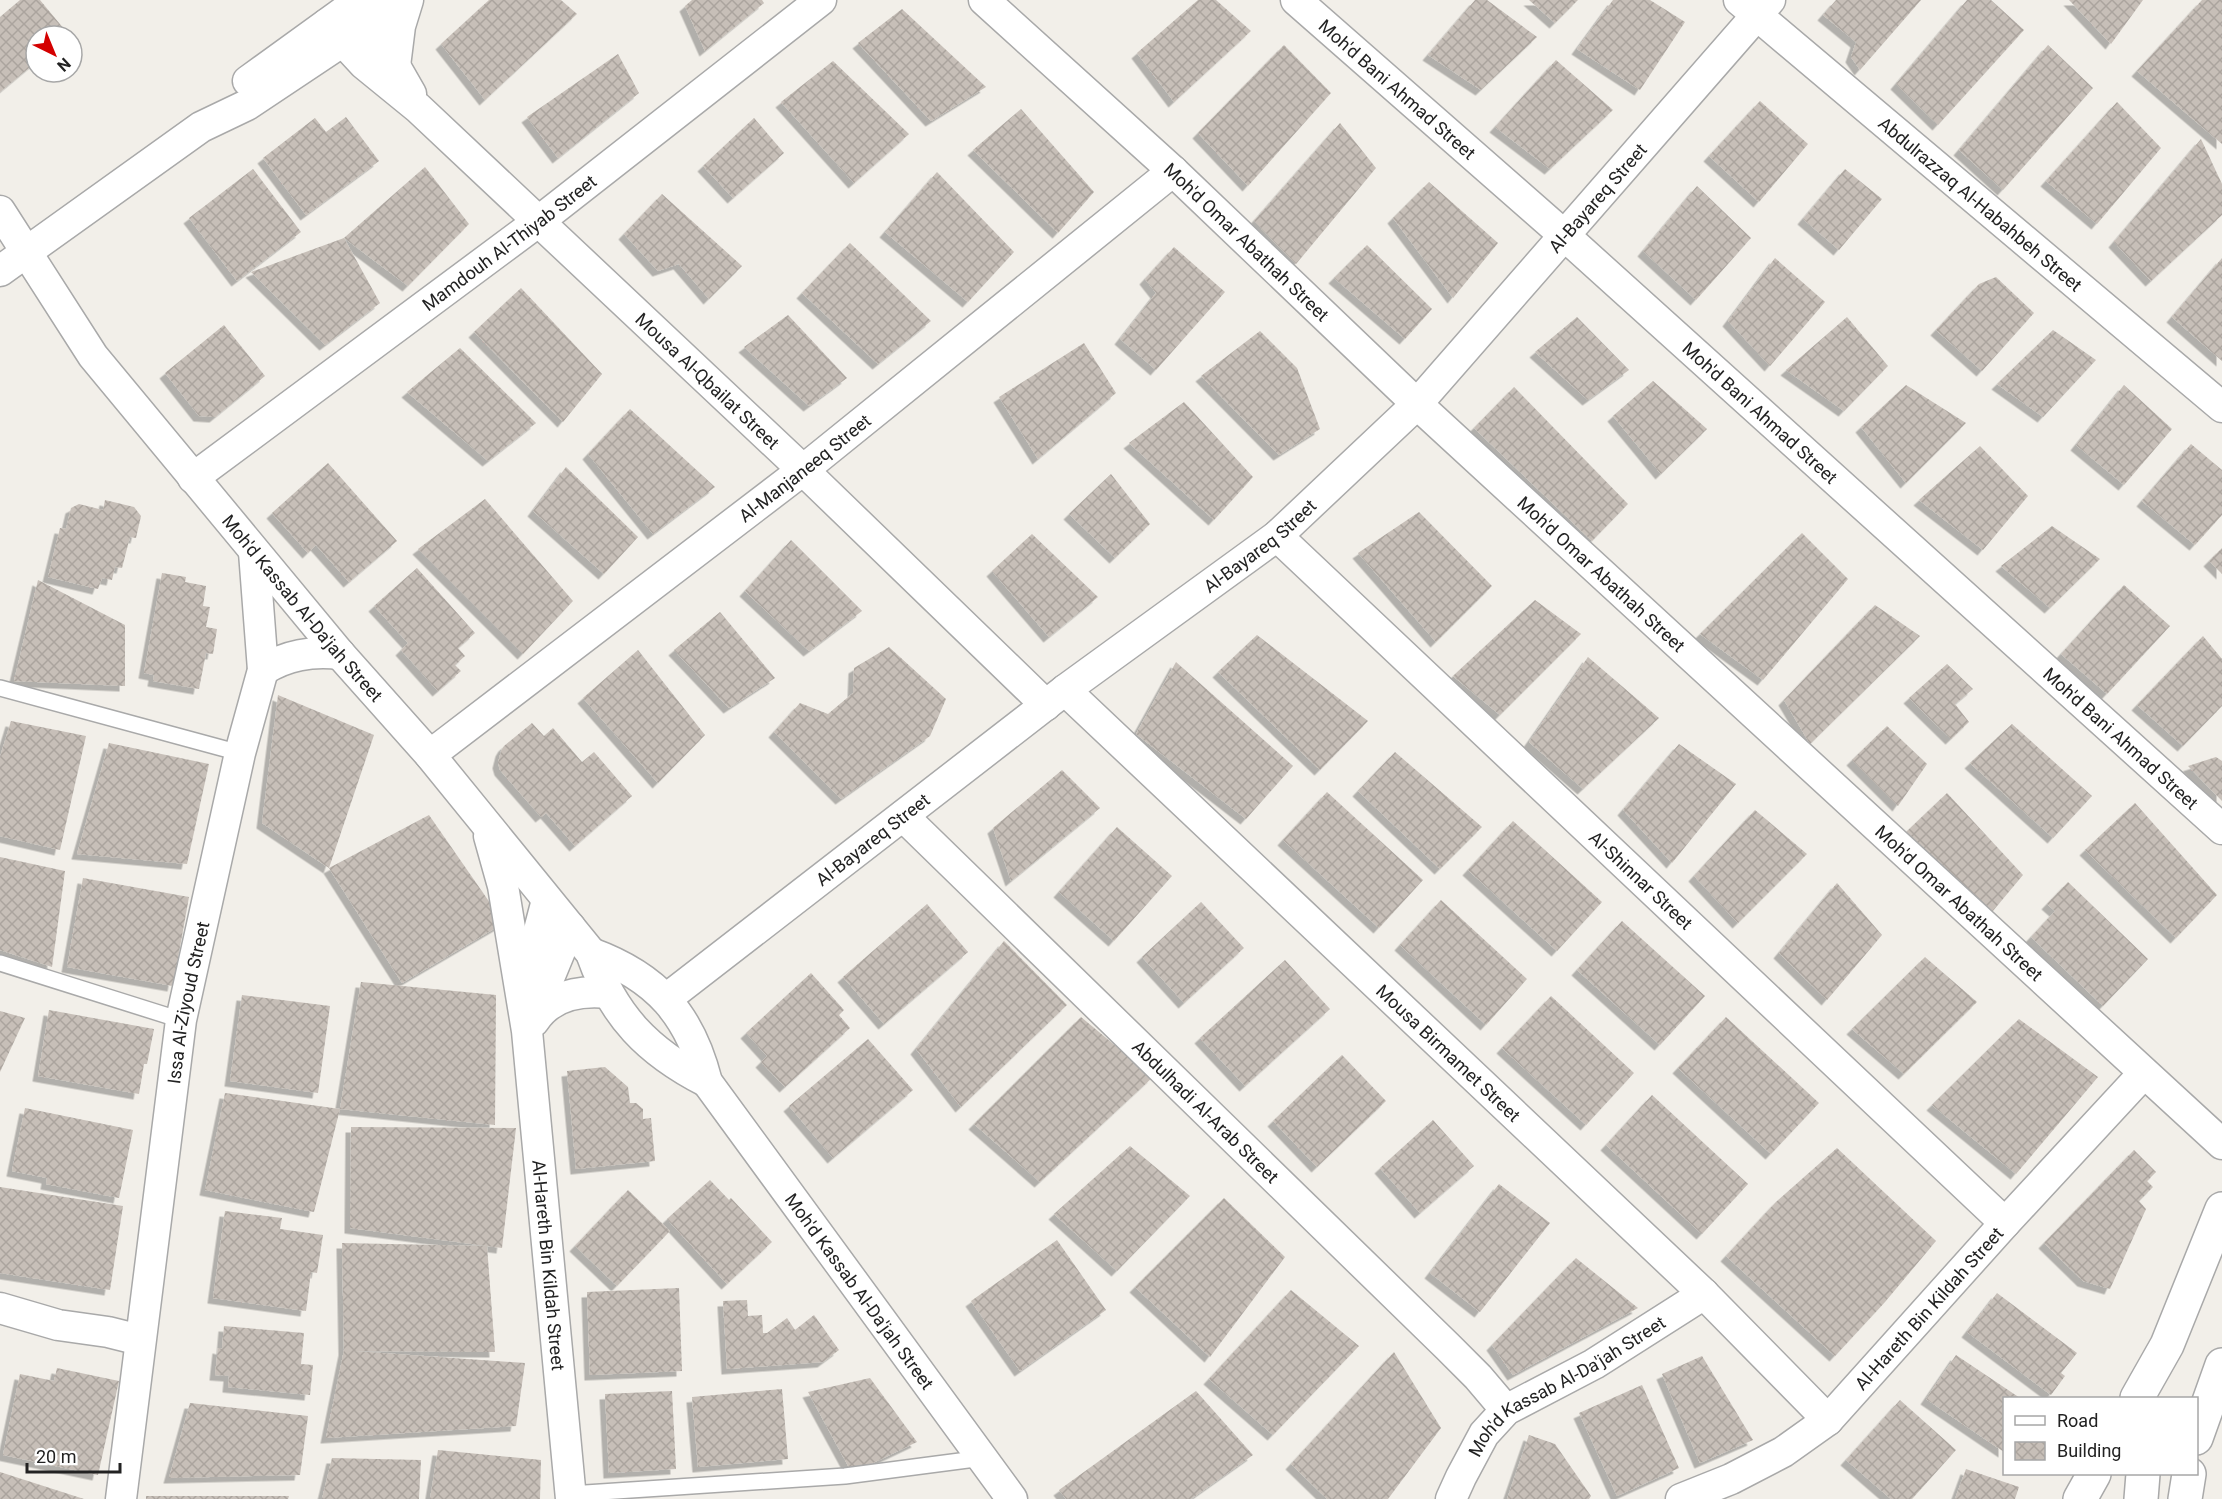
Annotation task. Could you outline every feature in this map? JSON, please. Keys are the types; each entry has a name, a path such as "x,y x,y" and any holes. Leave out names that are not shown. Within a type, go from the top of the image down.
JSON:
{"street":[{"path":"201,128 222,100 349,20 398,0"},
{"path":"302,68 388,73 408,0"},
{"name":"Mamdouh Al-Thiyab Street","path":"193,478 539,221 821,0"},
{"name":"Moh'd Omar Abathah Street","path":"984,0 1173,171 1417,404 2222,1144"},
{"name":"Moh'd Bani Ahmad Street","path":"1296,0 1564,236 2222,829"},
{"name":"Al-Bayareq Street","path":"666,999 1055,698 1277,536 1417,404 1564,236 1755,5"},
{"name":"Abdulrazzaq Al-Habahbeh Street","path":"1755,5 2222,407"},
{"path":"0,271 201,128 247,105 302,68 349,20"},
{"name":"Mousa Al-Qbailat Street","path":"349,20 388,73 418,108 803,470 1055,698"},
{"name":"Al-Manjaneeq Street","path":"430,754 803,470 1173,171"},
{"name":"Moh'd Kassab Al-Da'jah Street","path":"0,211 93,356 340,654 430,754 591,953 608,993 640,1037 660,1055 707,1082"},
{"name":"Al-Shinnar Street","path":"1277,536 2005,1223"},
{"name":"Issa Al-Ziyoud Street","path":"121,1499 181,1020 240,753 263,670 254,552"},
{"path":"263,670 275,663 303,654 340,654"},
{"name":"Mousa Birmamet Street","path":"1055,698 1704,1294 1828,1420"},
{"name":"Abdulhadi Al-Arab Street","path":"903,816 1448,1347 1506,1410"},
{"name":"Al-Hareth Bin Kildah Street","path":"486,825 503,886 527,1031 571,1496"},
{"name":"Al-Hareth Bin Kildah Street","path":"527,1031 528,975 547,900"},
{"name":"Al-Hareth Bin Kildah Street","path":"527,1031 570,927"},
{"name":"Moh'd Kassab Al-Da'jah Street","path":"591,953 612,960 632,971 666,999 680,1017 693,1037 707,1082 1012,1499"},
{"path":"527,1031 538,1015 552,1002 570,994 589,991 608,993"},
{"name":"Al-Hareth Bin Kildah Street","path":"1681,1499 1727,1489 1828,1420 2144,1073"},
{"path":"2138,1397 2167,1345 2222,1209"},
{"name":"Moh'd Kassab Al-Da'jah Street","path":"1451,1499 1484,1434 1506,1410 1594,1364 1704,1294"},
{"path":"0,1308 58,1325 108,1332 140,1340"},
{"path":"2156,1397 2167,1345"},
{"path":"2198,1432 2222,1365"},
{"path":"2080,1499 2093,1475"},
{"path":"2141,1499 2143,1475"},
{"path":"2185,1499 2189,1475"}],"lane":[{"path":"0,688 240,753"},
{"path":"0,963 181,1020"},
{"path":"571,1496 844,1476 983,1458"}],"building":[{"path":"20,0 40,0 60,24 24,24 24,72 0,92 0,17"},
{"path":"489,0 561,0 577,14 485,100 441,44"},
{"path":"692,0 762,0 764,3 705,51 685,6"},
{"path":"1198,0 1216,0 1251,31 1174,102 1137,53"},
{"path":"1475,0 1487,0 1537,37 1481,90 1428,55"},
{"path":"1529,0 1578,0 1555,23"},
{"path":"1613,0 1650,0 1685,22 1640,90 1577,49"},
{"path":"1836,0 1921,0 1860,70 1851,57 1856,42 1823,15"},
{"path":"1967,0 1991,0 2024,30 1938,125 1896,84"},
{"path":"2069,0 2143,0 2111,44"},
{"path":"2202,0 2222,0 2222,144 2137,71"},
{"path":"902,9 986,87 931,121 858,43"},
{"path":"1284,45 1331,93 1248,186 1198,133"},
{"path":"2048,45 2093,88 2003,190 1959,150"},
{"path":"618,54 639,93 558,158 527,117"},
{"path":"1556,60 1613,110 1550,169 1495,127"},
{"path":"833,61 909,134 854,183 781,102"},
{"path":"1760,101 1808,144 1759,202 1709,156"},
{"path":"2117,102 2161,148 2097,224 2046,181"},
{"path":"1021,109 1094,192 1058,233 973,150"},
{"path":"346,117 379,161 306,215 263,158 315,118 326,132"},
{"path":"754,118 784,153 733,198 703,166"},
{"path":"1340,123 1376,168 1296,264 1254,221"},
{"path":"2201,139 2222,184 2222,215 2151,281 2114,242"},
{"path":"425,167 469,224 408,286 344,238"},
{"path":"253,169 301,232 237,281 189,218"},
{"path":"1845,169 1882,199 1839,250 1803,219"},
{"path":"937,172 1014,252 968,302 885,232"},
{"path":"1429,182 1498,243 1453,298 1393,218"},
{"path":"1697,186 1751,238 1696,300 1643,251"},
{"path":"662,194 742,266 709,299 679,264 658,271 624,234"},
{"path":"344,238 380,303 325,345 251,272"},
{"path":"850,243 931,321 878,364 802,293"},
{"path":"1367,245 1432,309 1405,339 1334,278"},
{"path":"1174,247 1225,292 1156,370 1120,339 1156,293 1145,279"},
{"path":"1775,258 1825,302 1770,366 1728,321"},
{"path":"2222,258 2222,361 2172,317"},
{"path":"1996,277 2034,313 1982,371 1936,330 1979,284"},
{"path":"521,288 602,374 563,422 474,332"},
{"path":"788,315 847,378 809,406 744,347"},
{"path":"1577,317 1629,370 1588,400 1535,352"},
{"path":"1847,317 1888,366 1844,411 1786,370"},
{"path":"224,325 265,376 215,417 199,416 165,373"},
{"path":"2053,330 2096,360 2043,417 1997,384"},
{"path":"1260,331 1297,368 1320,429 1279,455 1201,376"},
{"path":"1084,343 1116,393 1038,459 999,397"},
{"path":"460,348 536,423 488,461 407,392"},
{"path":"1653,381 1707,429 1661,474 1613,416"},
{"path":"1906,385 1966,423 1906,483 1861,427"},
{"path":"2124,385 2172,429 2124,485 2076,445"},
{"path":"1514,387 1628,504 1592,541 1474,428"},
{"path":"1184,402 1253,477 1214,520 1129,443"},
{"path":"630,409 715,487 653,534 588,454"},
{"path":"2191,444 2222,470 2222,515 2195,545 2142,501"},
{"path":"1980,446 2028,496 1983,550 1919,500"},
{"path":"328,463 397,541 349,582 316,545 308,553 272,513"},
{"path":"566,467 638,537 604,574 533,511"},
{"path":"1111,474 1150,524 1115,558 1069,514"},
{"path":"485,499 573,601 523,654 418,549"},
{"path":"105,500 134,507 141,516 136,538 130,537 122,568 115,567 112,580 102,578 98,589 48,577 60,528 66,529 71,508 79,504 103,510"},
{"path":"1419,512 1492,586 1436,642 1358,553"},
{"path":"2052,526 2100,559 2050,608 2001,566"},
{"path":"1802,533 1848,579 1763,680 1700,634"},
{"path":"1032,534 1098,597 1049,637 992,571"},
{"path":"791,540 862,611 809,651 745,591"},
{"path":"2222,548 2222,574 2209,561"},
{"path":"417,568 475,633 458,648 465,656 455,665 461,671 438,691 401,650 408,643 374,606"},
{"path":"162,573 186,577 185,582 206,586 203,606 210,607 206,627 217,629 213,654 206,653 199,689 153,681 154,675 144,673"},
{"path":"38,580 125,625 125,686 14,681"},
{"path":"2124,585 2170,626 2107,694 2061,654"},
{"path":"1535,600 1581,634 1500,715 1453,676"},
{"path":"1875,605 1920,636 1810,744 1784,700"},
{"path":"720,612 775,678 729,708 674,650"},
{"path":"1257,635 1368,721 1320,770 1218,672"},
{"path":"2203,636 2222,659 2222,706 2183,746 2137,705"},
{"path":"889,647 946,699 930,736 841,799 774,732 800,703 828,714 853,693 854,668"},
{"path":"638,650 705,735 658,783 583,698"},
{"path":"1588,657 1659,718 1583,789 1529,742"},
{"path":"1176,662 1293,766 1246,819 1136,734"},
{"path":"1947,664 1973,689 1955,704 1969,722 1951,739 1909,698"},
{"path":"278,695 374,735 329,868 262,823"},
{"path":"11,721 86,736 60,850 0,836 0,757"},
{"path":"532,723 544,736 553,728 582,762 594,752 632,796 575,846 546,813 541,817 500,770 498,763 504,746"},
{"path":"2012,724 2092,796 2053,838 1970,763"},
{"path":"1887,726 1927,764 1898,806 1852,760"},
{"path":"109,743 209,764 187,864 77,854"},
{"path":"1679,744 1736,784 1672,863 1623,810"},
{"path":"1395,752 1482,827 1440,869 1358,791"},
{"path":"2216,757 2222,761 2222,801 2188,766"},
{"path":"1062,770 1100,808 1011,881 993,828"},
{"path":"1327,792 1423,880 1379,928 1283,840"},
{"path":"1947,793 2023,875 1987,918 1904,834"},
{"path":"2135,803 2217,895 2176,938 2085,850"},
{"path":"1755,810 1807,854 1738,923 1694,876"},
{"path":"429,815 504,923 402,983 329,868"},
{"path":"1513,821 1602,902 1557,951 1468,870"},
{"path":"1117,827 1172,876 1114,941 1059,892"},
{"path":"0,857 65,871 52,967 0,950"},
{"path":"83,878 189,897 173,986 67,967"},
{"path":"2068,882 2148,959 2103,1006 2031,937 2055,911 2047,904"},
{"path":"1837,883 1882,935 1827,1000 1779,953"},
{"path":"1441,900 1527,979 1486,1025 1400,945"},
{"path":"1201,902 1244,948 1184,1003 1142,957"},
{"path":"927,904 968,952 884,1024 843,977"},
{"path":"1622,921 1705,996 1660,1045 1577,970"},
{"path":"1004,941 1067,1005 961,1107 916,1049"},
{"path":"1925,957 1977,1002 1904,1074 1852,1029"},
{"path":"1285,960 1330,1009 1245,1086 1200,1038"},
{"path":"811,973 844,1010 839,1015 850,1028 785,1087 761,1062 767,1056 746,1033"},
{"path":"361,982 496,995 495,1125 340,1109"},
{"path":"242,995 330,1006 318,1093 230,1081"},
{"path":"1551,996 1634,1073 1586,1125 1502,1048"},
{"path":"49,1010 154,1029 147,1064 144,1064 139,1094 38,1076"},
{"path":"0,1011 25,1018 0,1072"},
{"path":"1081,1017 1153,1077 1040,1182 974,1124"},
{"path":"1726,1017 1819,1103 1771,1154 1678,1068"},
{"path":"2019,1019 2098,1077 2016,1174 1932,1105"},
{"path":"868,1039 913,1090 833,1158 789,1106"},
{"path":"1342,1055 1386,1101 1317,1167 1273,1121"},
{"path":"605,1067 628,1087 630,1103 636,1103 643,1109 643,1119 651,1118 655,1161 576,1169 567,1071"},
{"path":"225,1093 340,1109 314,1212 205,1190"},
{"path":"1652,1095 1748,1184 1702,1234 1606,1145"},
{"path":"25,1108 133,1130 119,1198 46,1184 47,1178 12,1171"},
{"path":"1433,1120 1474,1166 1420,1213 1380,1168"},
{"path":"351,1127 516,1128 502,1248 350,1228"},
{"path":"1130,1146 1190,1196 1117,1271 1054,1214"},
{"path":"1837,1148 1936,1241 1885,1302 1835,1356 1726,1256 1776,1202"},
{"path":"2134,1150 2156,1172 2147,1181 2153,1187 2139,1201 2146,1209 2110,1289 2083,1281 2044,1243"},
{"path":"710,1180 729,1200 731,1198 772,1242 727,1284 667,1219"},
{"path":"1499,1184 1550,1223 1480,1312 1430,1273"},
{"path":"0,1187 123,1206 110,1290 0,1273"},
{"path":"628,1190 670,1231 617,1286 575,1246"},
{"path":"1224,1198 1285,1257 1210,1357 1135,1287"},
{"path":"225,1211 282,1218 280,1229 323,1235 317,1273 311,1272 306,1311 213,1298"},
{"path":"1057,1240 1106,1310 1020,1371 971,1301"},
{"path":"342,1243 487,1246 495,1352 353,1351 525,1363 516,1426 326,1438 344,1350"},
{"path":"1576,1258 1638,1308 1513,1375 1492,1345"},
{"path":"679,1288 682,1371 590,1375 587,1292"},
{"path":"1291,1290 1359,1346 1273,1435 1209,1379"},
{"path":"1997,1293 2077,1353 2061,1373 2065,1376 2051,1395 1967,1332"},
{"path":"747,1300 748,1316 762,1315 763,1333 767,1333 787,1318 795,1330 814,1315 839,1350 823,1362 727,1369 723,1301"},
{"path":"224,1326 304,1333 301,1364 313,1365 310,1395 228,1387 229,1376 215,1375 218,1348 222,1349"},
{"path":"1394,1352 1441,1428 1388,1499 1327,1499 1291,1464"},
{"path":"1956,1355 2019,1397 2003,1397 2003,1451 1926,1399"},
{"path":"1702,1356 1753,1440 1700,1463 1662,1374"},
{"path":"57,1368 119,1381 98,1475 3,1455 20,1374 54,1381"},
{"path":"870,1378 917,1442 852,1473 808,1392"},
{"path":"1642,1385 1679,1468 1617,1496 1579,1413"},
{"path":"782,1389 788,1459 698,1467 692,1397"},
{"path":"672,1391 676,1469 609,1473 605,1394"},
{"path":"1196,1391 1253,1455 1191,1499 1066,1499 1059,1490"},
{"path":"1900,1400 1956,1450 1912,1499 1891,1499 1846,1460"},
{"path":"190,1403 308,1416 300,1475 169,1478"},
{"path":"1529,1435 1555,1444 1591,1496 1589,1499 1507,1499"},
{"path":"438,1450 541,1460 540,1499 430,1499"},
{"path":"332,1458 421,1460 419,1499 322,1499"},
{"path":"1966,1469 2019,1487 2015,1499 1955,1499"},
{"path":"0,1472 84,1499 0,1499"},
{"path":"146,1496 289,1496 288,1499 146,1499"}]}
